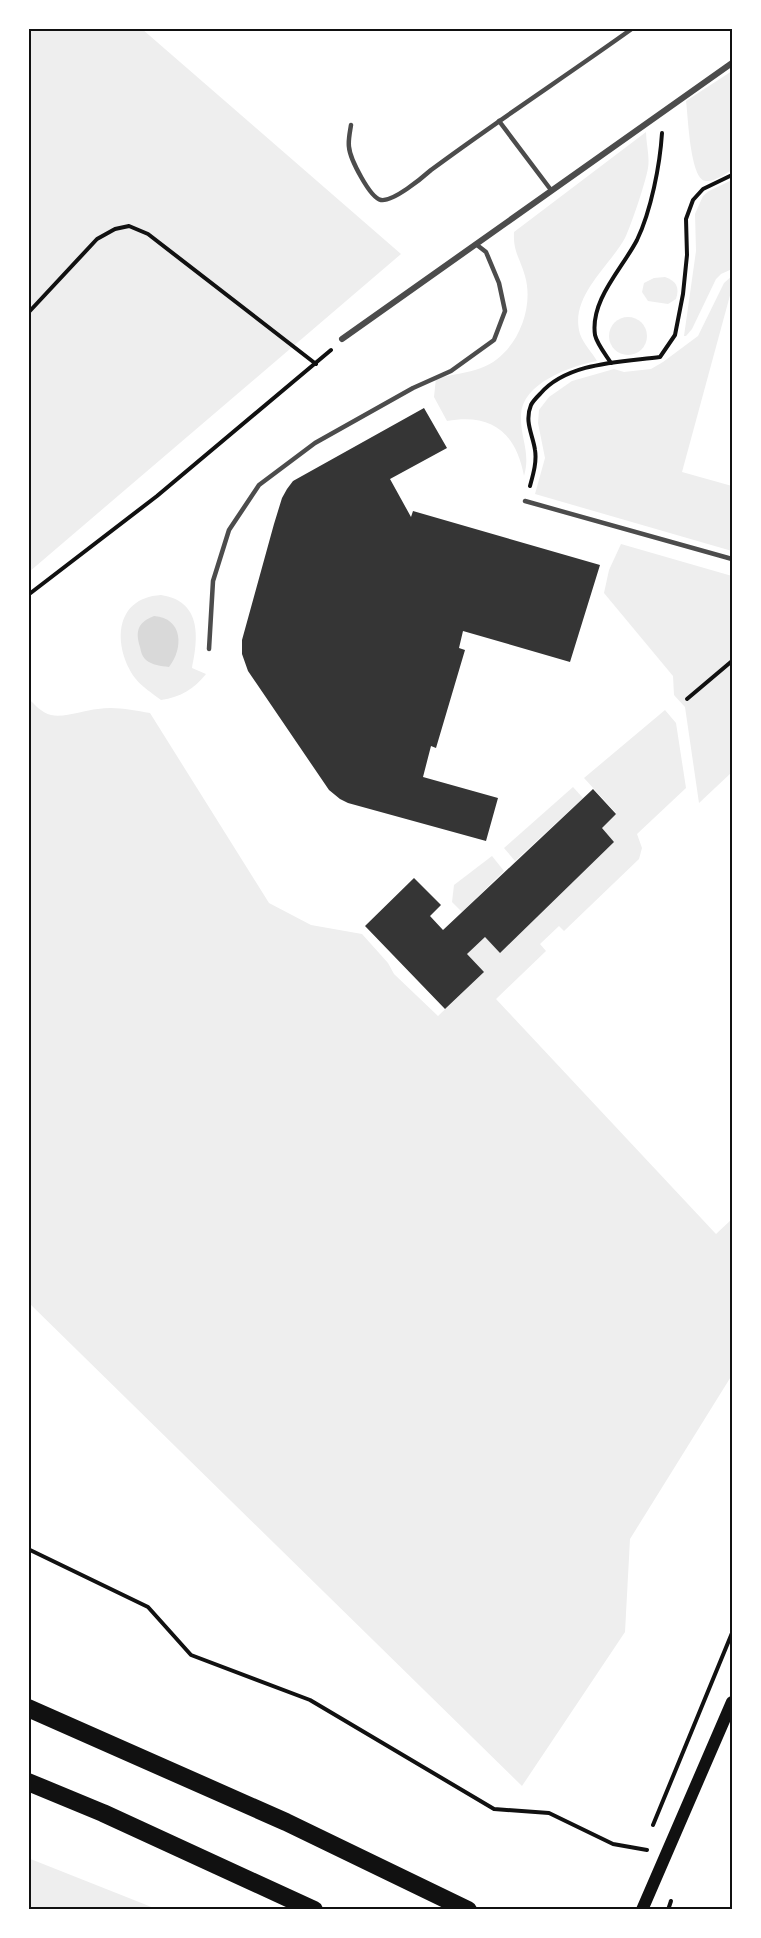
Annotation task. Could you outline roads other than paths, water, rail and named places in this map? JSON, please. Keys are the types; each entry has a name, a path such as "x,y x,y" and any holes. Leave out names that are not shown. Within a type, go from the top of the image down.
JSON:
{"highway":[{"path":"28,1708 286,1822 468,1910"},
{"path":"28,1782 104,1813 314,1910"}],"main road":[{"path":"642,1910 732,1702"}],"street":[{"path":"342,339 732,63"}],"lane":[{"path":"351,125 348,146 351,156 375,197 379,200 387,200 405,190 499,120 633,28"},
{"path":"499,120 551,190"},
{"path":"209,649 213,581 229,530 260,485 315,443 413,388 451,371 494,340 505,311 499,283 486,252 477,245"},
{"path":"525,501 732,559"}]}
